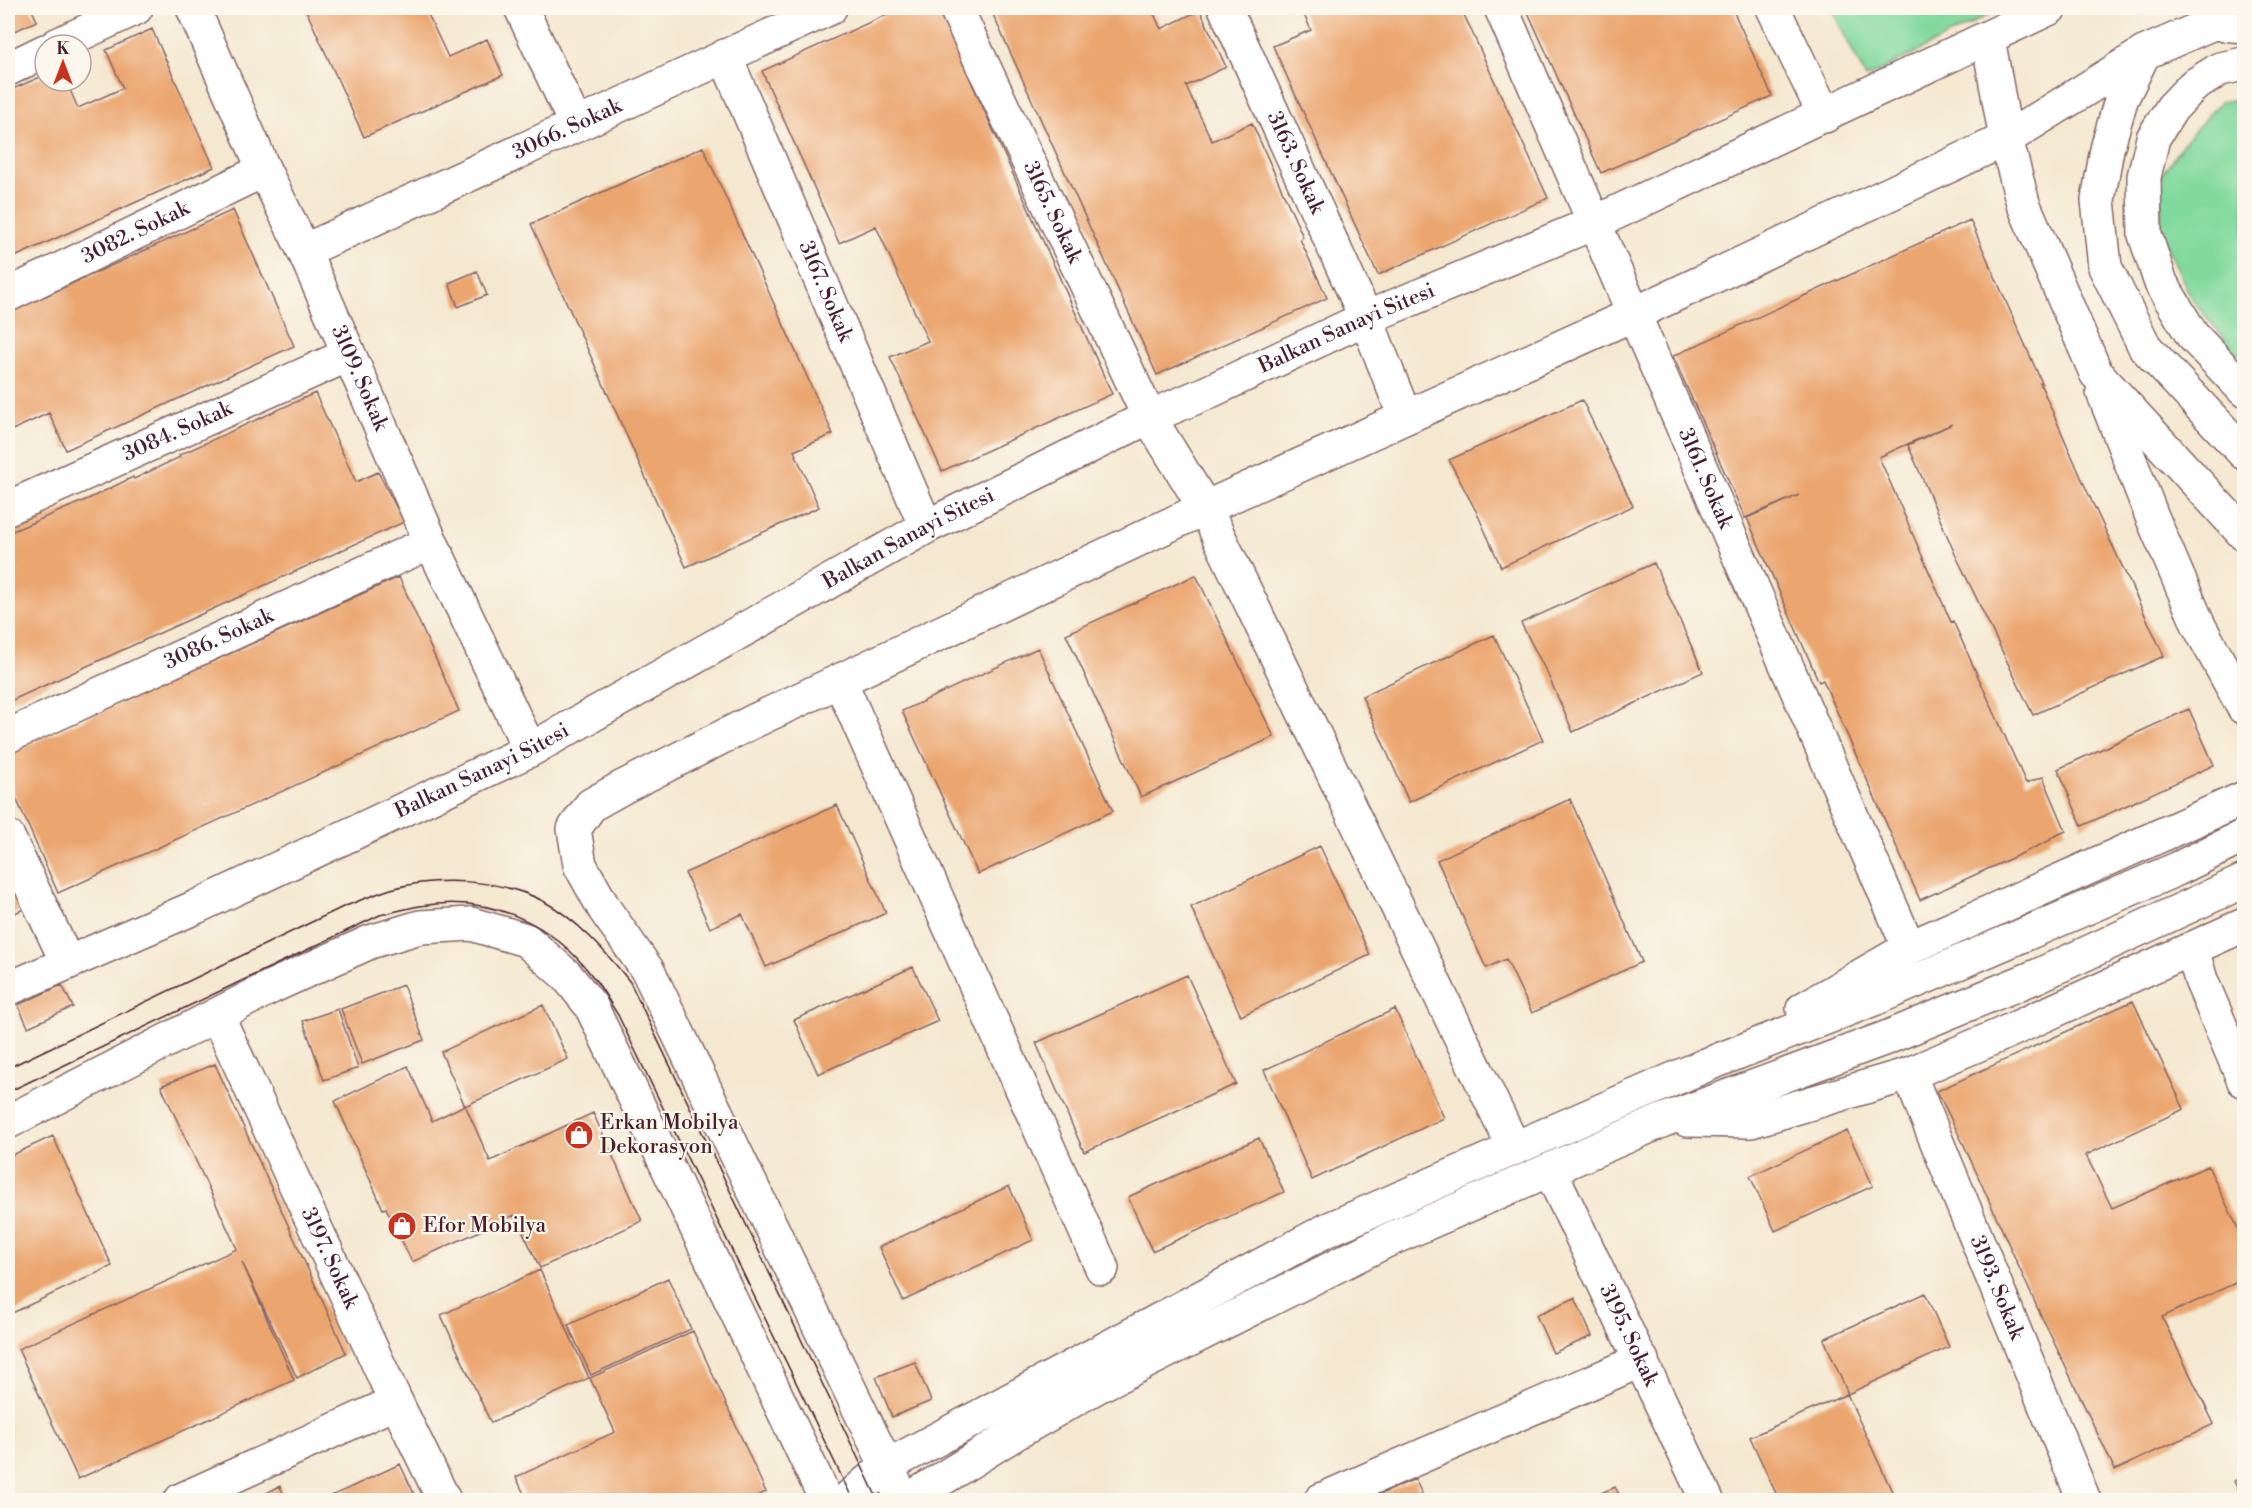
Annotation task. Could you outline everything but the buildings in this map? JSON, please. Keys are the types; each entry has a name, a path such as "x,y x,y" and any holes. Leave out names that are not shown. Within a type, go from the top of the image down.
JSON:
{"main road":[{"path":"83,33 136,8"},
{"name":"3109. Sokak","path":"193,8 264,170 304,251 431,542 530,750"},
{"path":"521,8 576,126"},
{"name":"3066. Sokak","path":"304,251 830,8"},
{"name":"3165. Sokak","path":"956,8 1149,417 1205,508 1514,1148"},
{"name":"3163. Sokak","path":"1226,8 1366,318 1405,417"},
{"name":"3161. Sokak","path":"1501,8 1909,948"},
{"path":"1773,8 1825,116"},
{"name":"Balkan Sanayi Sitesi","path":"8,989 196,907 530,750 926,527 1149,417 1204,394 1366,318 1594,223 2050,8"},
{"path":"903,1500 885,1467 648,971 605,910 580,865 573,829 591,805 622,787 840,681 1205,508 1634,314 2006,139 2144,53 2213,23 2244,26"},
{"path":"1988,38 2006,139 2023,203 2096,373 2152,519 2199,626 2244,708"},
{"path":"2144,53 2121,100 2105,159 2098,200 2105,267 2145,347 2244,453"},
{"name":"3167. Sokak","path":"725,56 926,527"},
{"path":"8,69 33,57"},
{"path":"2244,64 2220,69 2193,86 2172,108 2153,138 2144,177 2145,236 2161,283 2192,335 2244,390"},
{"name":"3082. Sokak","path":"8,295 264,170"},
{"name":"3084. Sokak","path":"8,508 348,355"},
{"path":"2096,373 2244,534"},
{"name":"3086. Sokak","path":"8,736 431,542"},
{"path":"840,681 1102,1268"},
{"path":"1706,1065 1909,948 2244,798"},
{"path":"846,1500 885,1467 1328,1230 1706,1065 1885,994 2177,869 2244,836"},
{"path":"8,837 68,962"},
{"path":"908,1500 1098,1386 1386,1240 1664,1120 1886,1038 2037,976 2244,881"},
{"path":"8,1122 315,966 370,942 420,927 471,924 526,940 567,976 591,1006 826,1500"},
{"path":"1664,1120 1751,1121 1909,1074 2244,925"},
{"path":"2192,949 2200,980 2244,1081"},
{"name":"3197. Sokak","path":"217,1015 396,1402 444,1500"},
{"name":"3193. Sokak","path":"1909,1074 2084,1500"},
{"name":"3195. Sokak","path":"1550,1170 1707,1500"},
{"path":"1321,1500 1642,1360"},
{"path":"181,1500 396,1402"}],"green space":[{"path":"1831,8 2002,8 1866,78"},
{"path":"2244,98 2244,363 2191,298 2162,235 2159,179 2183,144 2220,102"}],"tram line":[{"path":"8,1068 343,907 391,889 427,882 468,882 508,888 543,901 556,908 579,927 601,948 630,982 878,1500"},
{"path":"8,1092 380,915 446,903 470,904 517,916 538,927 577,958 597,982 618,1015 853,1500"}],"place":[{"name":"Erkan Mobilya Dekorasyon","path":"579,1135"},
{"name":"Efor Mobilya","path":"402,1226"}]}
